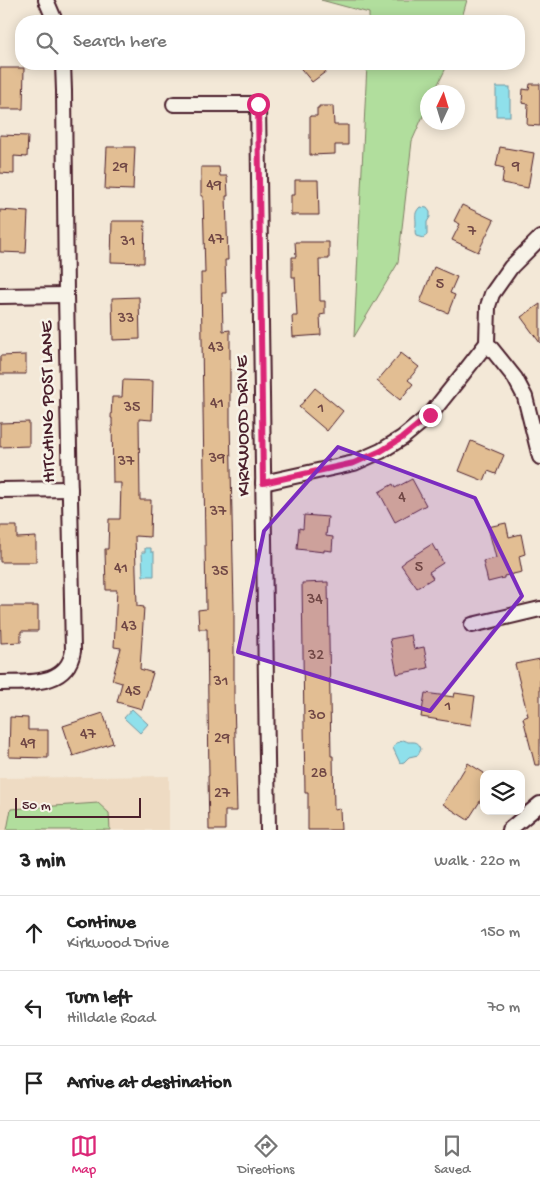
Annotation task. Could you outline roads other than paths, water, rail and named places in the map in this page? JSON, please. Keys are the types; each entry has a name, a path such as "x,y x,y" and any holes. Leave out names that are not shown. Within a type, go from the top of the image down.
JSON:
{"street":[{"path":"46,0 52,15"},
{"name":"HITCHING POST LANE","path":"0,683 48,680 61,674 71,661 73,650 63,70"},
{"name":"KIRKWOOD DRIVE","path":"174,104 258,104 268,830"},
{"path":"263,483 354,463 381,451 402,438 430,415 487,343 488,306 492,294 511,267 540,238"},
{"path":"0,296 66,295"},
{"path":"487,343 515,378 525,397 540,457"},
{"path":"0,490 70,489"},
{"path":"472,625 540,609"},
{"path":"509,830 540,804"}],"water":[{"path":"496,87 510,87 510,116 496,116"},
{"path":"420,207 427,208 430,212 427,222 427,235 423,238 416,236 415,232 416,215"},
{"path":"145,548 151,548 151,552 154,552 154,576 143,576 142,552 145,552"},
{"path":"132,709 148,724 140,733 124,718"},
{"path":"402,740 416,742 421,749 418,755 409,757 400,763 393,748 396,743"}]}
